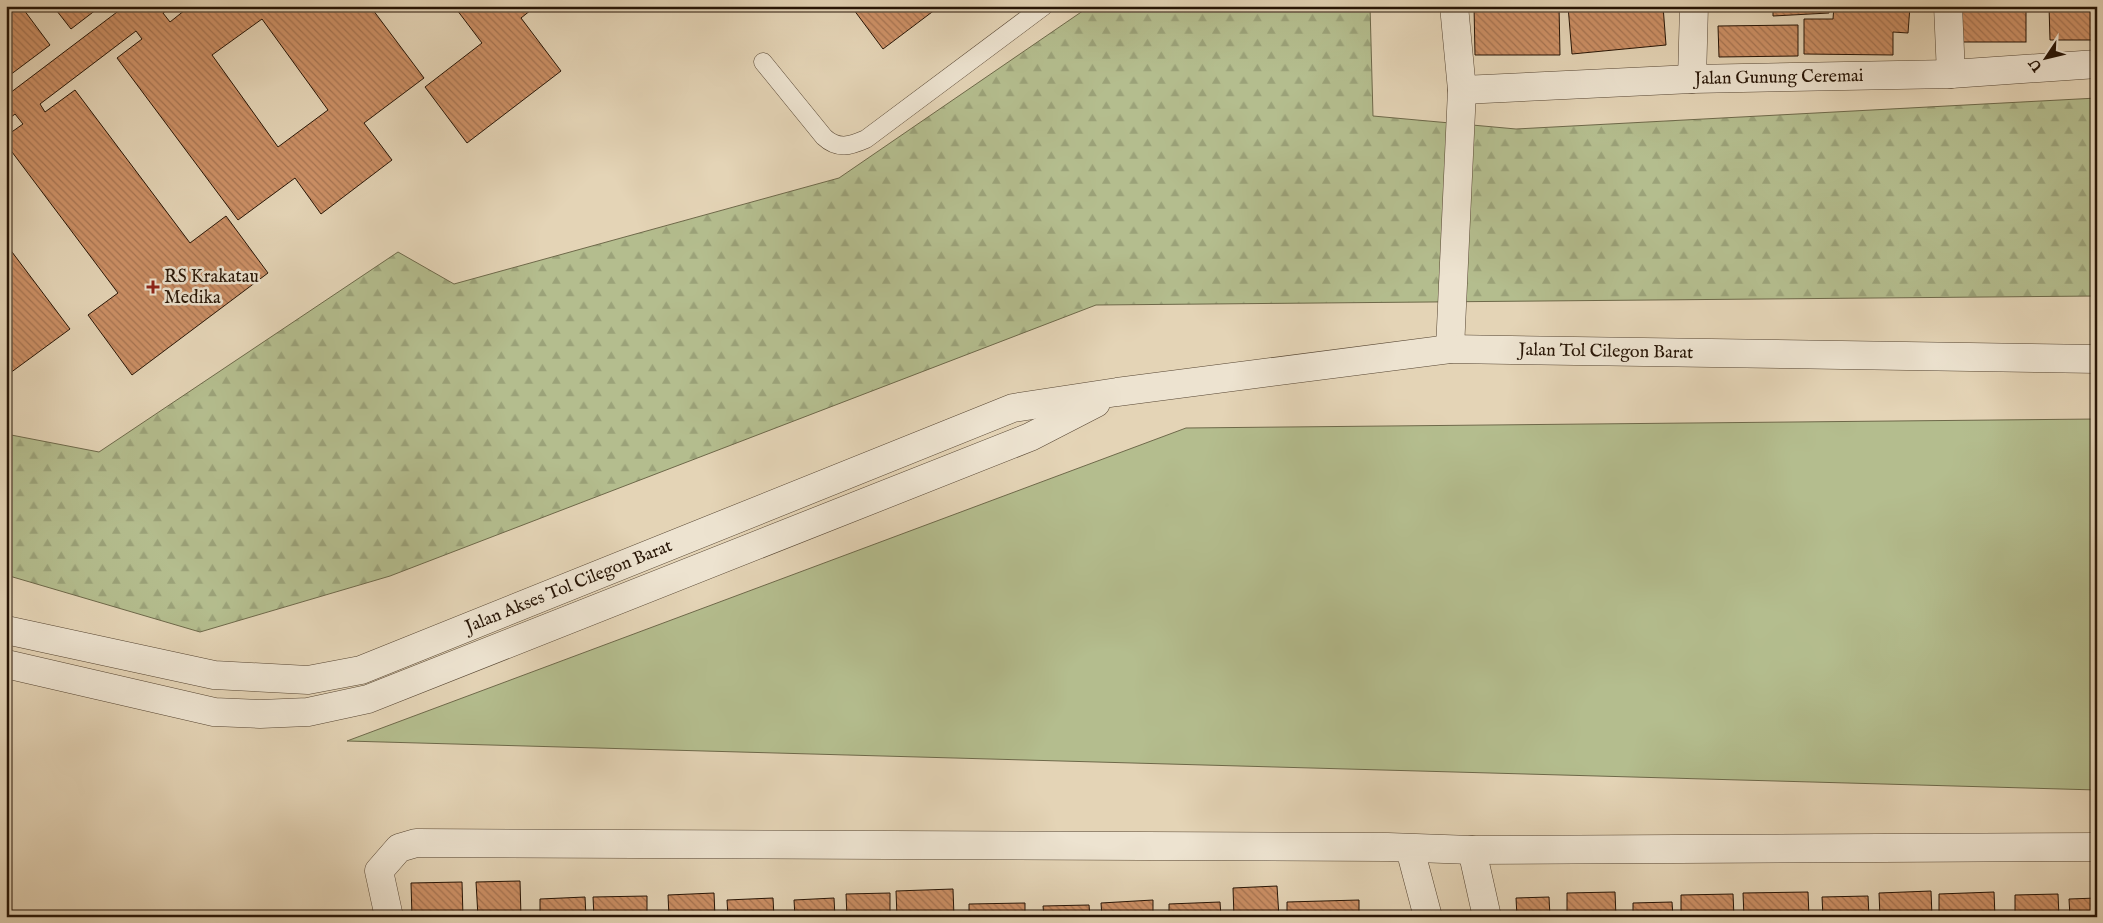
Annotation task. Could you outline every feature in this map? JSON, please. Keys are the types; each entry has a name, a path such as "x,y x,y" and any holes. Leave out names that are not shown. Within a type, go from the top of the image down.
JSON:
{"street":[{"path":"1450,349 1462,90 1454,6"},
{"path":"1692,80 1694,6"},
{"path":"1948,6 1951,74"},
{"name":"Jalan Gunung Ceremai","path":"1462,90 1692,80 1951,74 2097,64"},
{"name":"Jalan Tol Cilegon Barat","path":"1117,392 1450,349 2097,359"},
{"path":"6,664 214,712 260,714 308,712 368,699 1030,437 1117,392"},
{"name":"Jalan Akses Tol Cilegon Barat","path":"6,630 214,675 308,680 361,670 1013,408 1117,392"},
{"path":"389,917 379,871 399,848 416,843 1388,847 1472,850 2097,847"},
{"path":"1410,849 1428,917"},
{"path":"1472,850 1487,917"}],"lane":[{"path":"763,62 831,144 840,147 852,145 866,138 1044,6"}],"green space":[{"path":"1090,6 1370,6 1373,116 1516,129 2097,98 2097,296 1096,305 390,576 200,632 6,575 6,434 99,452 398,252 454,284 839,178"},
{"path":"2097,419 2097,790 347,741 1186,428"}],"building":[{"path":"6,6 21,6 50,45 6,78"},
{"path":"53,6 101,6 71,29"},
{"path":"125,6 173,6 163,13 170,22 190,6 370,6 424,78 364,123 392,160 321,214 295,178 238,220 117,58 142,39 136,31 40,104 45,112 75,90 190,243 226,216 268,273 132,375 88,315 118,293 6,144 6,136 23,124 15,114 6,121 6,96","holes":["262,19 328,110 278,147 212,55"]},
{"path":"454,6 536,6 521,18 561,71 467,143 425,87 482,43"},
{"path":"851,6 940,6 883,49"},
{"path":"1474,6 1559,6 1560,55 1475,55"},
{"path":"1568,6 1663,6 1666,45 1572,54"},
{"path":"1700,6 1738,6 1738,9 1700,10"},
{"path":"1773,6 1829,6 1829,13 1773,16"},
{"path":"1834,6 1910,6 1908,33 1893,32 1893,55 1804,54 1804,19 1833,19"},
{"path":"1959,6 2026,6 2026,42 1959,42"},
{"path":"2049,6 2097,6 2097,40 2050,40"},
{"path":"1798,25 1798,56 1719,57 1718,26"},
{"path":"6,244 70,329 6,376"},
{"path":"520,881 521,917 478,917 476,882"},
{"path":"462,882 463,917 412,917 411,883"},
{"path":"1277,886 1279,917 1234,917 1233,888"},
{"path":"953,889 954,917 897,917 896,891"},
{"path":"1931,891 1932,917 1880,917 1879,893"},
{"path":"1615,892 1616,917 1567,917 1567,893"},
{"path":"1808,892 1809,917 1744,917 1743,893"},
{"path":"1994,892 1995,917 1939,917 1939,894"},
{"path":"714,893 715,917 669,917 668,895"},
{"path":"890,893 890,917 847,917 846,894"},
{"path":"1733,894 1734,917 1681,917 1681,895"},
{"path":"2058,894 2059,917 2015,917 2015,895"},
{"path":"647,896 647,917 594,917 593,897"},
{"path":"1868,896 1869,917 1823,917 1822,897"},
{"path":"585,897 586,917 540,917 540,899"},
{"path":"1549,897 1550,917 1517,917 1516,898"},
{"path":"773,898 774,917 728,917 727,900"},
{"path":"834,898 835,917 795,917 794,900"},
{"path":"2097,898 2097,917 2070,917 2069,899"},
{"path":"1153,900 1153,917 1102,917 1101,903"},
{"path":"1359,900 1359,917 1287,917 1287,902"},
{"path":"1220,902 1221,917 1169,917 1169,904"},
{"path":"1672,902 1673,917 1633,917 1633,903"},
{"path":"1025,903 1025,917 969,917 969,904"},
{"path":"1089,905 1090,917 1044,917 1043,906"}],"place":[{"name":"RS Krakatau Medika","path":"153,287"}]}
